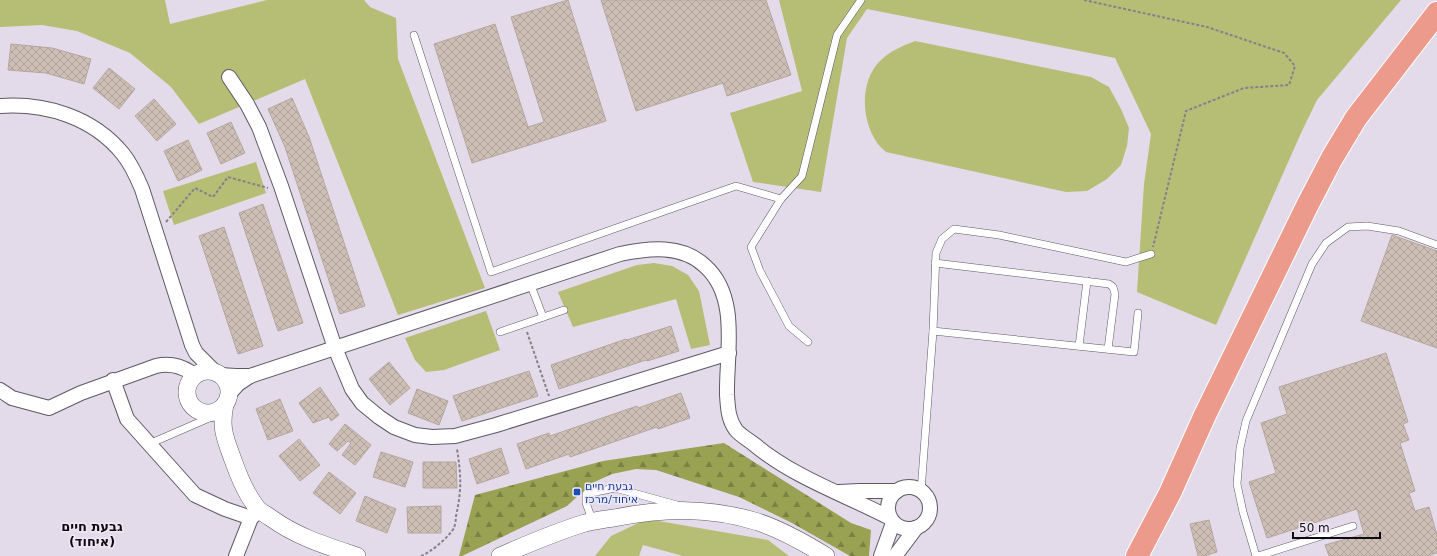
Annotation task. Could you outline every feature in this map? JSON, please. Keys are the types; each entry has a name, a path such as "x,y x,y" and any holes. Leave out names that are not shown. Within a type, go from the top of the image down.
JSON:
{"main road":[{"path":"1126,556 1167,491 1185,457 1307,206 1332,158 1356,118 1437,13"},
{"path":"1137,556 1170,493 1185,457"}],"street":[{"path":"229,76 248,104 259,127 283,192 334,348 352,389 362,403 394,427 415,435 432,437 455,436 496,425 729,353"},
{"path":"0,106 17,105 36,107 77,118 94,128 111,141 123,154 134,172 142,188 192,345 196,353 225,379 227,385 227,399 222,417 224,436 243,485 250,497 255,514 236,556"},
{"path":"205,415 215,412 238,384 250,376 613,256 638,250 670,249 685,253 699,260 718,280 724,293 727,308 729,353 727,380 728,415 736,430 771,459 808,480 891,520 904,529 916,528 922,525 929,514 928,501 921,491 914,488 907,487 897,491 859,491 837,493"},
{"path":"192,345 193,356 187,398 190,404 205,415 224,436"},
{"path":"0,390 12,398 49,408 113,380 156,366 167,364 184,368 189,378"},
{"path":"189,378 192,378 202,371 236,376 250,376"},
{"path":"113,380 127,419 195,495 225,509 255,514 304,538 357,556"},
{"path":"880,556 891,520 888,512 888,505 890,499 897,491"},
{"path":"500,556 550,535 593,522 657,511 697,510 759,522 789,535 826,556"},
{"path":"896,556 916,528"}],"lane":[{"path":"808,342 789,326 760,271 751,247 781,199 802,176 837,35 861,0"},
{"path":"414,35 491,272 736,186 781,199"},
{"path":"1353,526 1257,556 1243,512 1237,484 1240,448 1246,420 1312,264 1326,243 1348,228 1367,226 1399,231 1437,245"},
{"path":"921,491 933,331 935,263 936,253 942,239 954,229 999,235 1126,262 1151,254"},
{"path":"935,263 1109,284 1113,287 1115,294 1108,349"},
{"path":"1079,346 1087,281"},
{"path":"530,283 543,317"},
{"path":"500,332 564,310"},
{"path":"933,331 1134,352 1138,313"},
{"path":"149,444 205,415"},
{"path":"593,522 586,503 586,494 615,488 697,510"}],"path":[{"path":"1084,0 1207,27 1284,53 1295,66 1289,85 1244,88 1186,110 1151,254"},
{"path":"157,234 195,188 213,197 228,177 283,192"},
{"path":"524,324 552,407"},
{"path":"421,556 439,544 454,529 460,501 461,481 455,436"}],"green space":[{"path":"0,0 165,0 170,24 267,0 364,0 370,7 396,18 398,59 485,288 398,315 305,79 199,124 171,87 130,53 77,31 42,25 0,27"},
{"path":"779,0 1401,0 1317,100 1216,325 1137,292 1144,184 1151,134 1115,58 867,9 847,38 821,192 753,182 730,113 802,91"},
{"path":"915,41 1091,77 1109,87 1129,128 1127,146 1121,165 1107,179 1087,191 1066,192 886,152 877,142 867,122 865,111 866,89 873,69 884,57"},
{"path":"256,162 266,193 174,225 163,191"},
{"path":"654,263 672,266 688,275 699,291 710,345 691,349 676,299 573,327 558,292 637,265"},
{"path":"486,311 500,350 444,370 426,372 415,360 405,338"},
{"path":"724,443 851,523 871,530 869,556 850,556 792,523 739,497 656,470 636,469 612,474 592,483 567,506 462,556 459,556 475,495 603,461"},
{"path":"647,519 768,540 789,556 683,556 643,545 639,556 595,556 611,536"}],"building":[{"path":"568,0 606,121 472,163 434,44 495,24 528,127 544,122 511,17"},
{"path":"601,0 766,0 791,75 727,96 723,83 636,111"},
{"path":"11,44 52,48 91,59 84,84 46,73 8,70"},
{"path":"109,68 135,89 119,109 93,88"},
{"path":"292,98 309,137 365,306 340,314 285,147 268,109"},
{"path":"154,99 176,124 157,141 135,116"},
{"path":"231,122 245,153 221,164 207,133"},
{"path":"188,140 202,170 178,181 164,151"},
{"path":"263,204 303,323 278,331 239,213"},
{"path":"224,227 263,346 238,354 199,236"},
{"path":"1392,235 1437,251 1437,348 1361,321"},
{"path":"671,326 679,351 647,361 646,360 559,389 551,365 626,339 627,340"},
{"path":"1386,353 1408,422 1403,424 1409,440 1400,443 1415,491 1409,493 1415,511 1429,507 1437,535 1437,553 1427,556 1329,556 1325,545 1364,534 1357,509 1267,538 1249,482 1276,473 1261,423 1287,414 1279,387"},
{"path":"389,362 410,388 390,405 369,379"},
{"path":"529,371 538,396 462,421 453,396"},
{"path":"320,387 339,415 331,421 329,417 313,423 299,403"},
{"path":"417,389 448,401 439,425 408,413"},
{"path":"681,393 690,418 658,429 657,427 570,457 569,454 526,469 517,444 549,433 550,436 637,406 638,408"},
{"path":"280,399 293,431 268,440 256,409"},
{"path":"345,424 371,445 355,465 342,455 351,443 348,441 337,451 329,444"},
{"path":"299,439 320,465 300,481 279,456"},
{"path":"501,448 509,473 477,484 469,459"},
{"path":"381,452 413,462 405,487 373,477"},
{"path":"423,462 456,462 457,488 423,488"},
{"path":"329,472 356,493 340,514 313,493"},
{"path":"365,496 396,509 387,533 356,521"},
{"path":"441,506 441,533 408,533 407,507"},
{"path":"1209,520 1217,552 1204,556 1198,556 1190,524"}],"place":[{"name":"גבעת חיים איחוד/מרכז","path":"577,492"}],"district":[{"name":"גבעת חיים (איחוד)","path":"92,534"}]}
